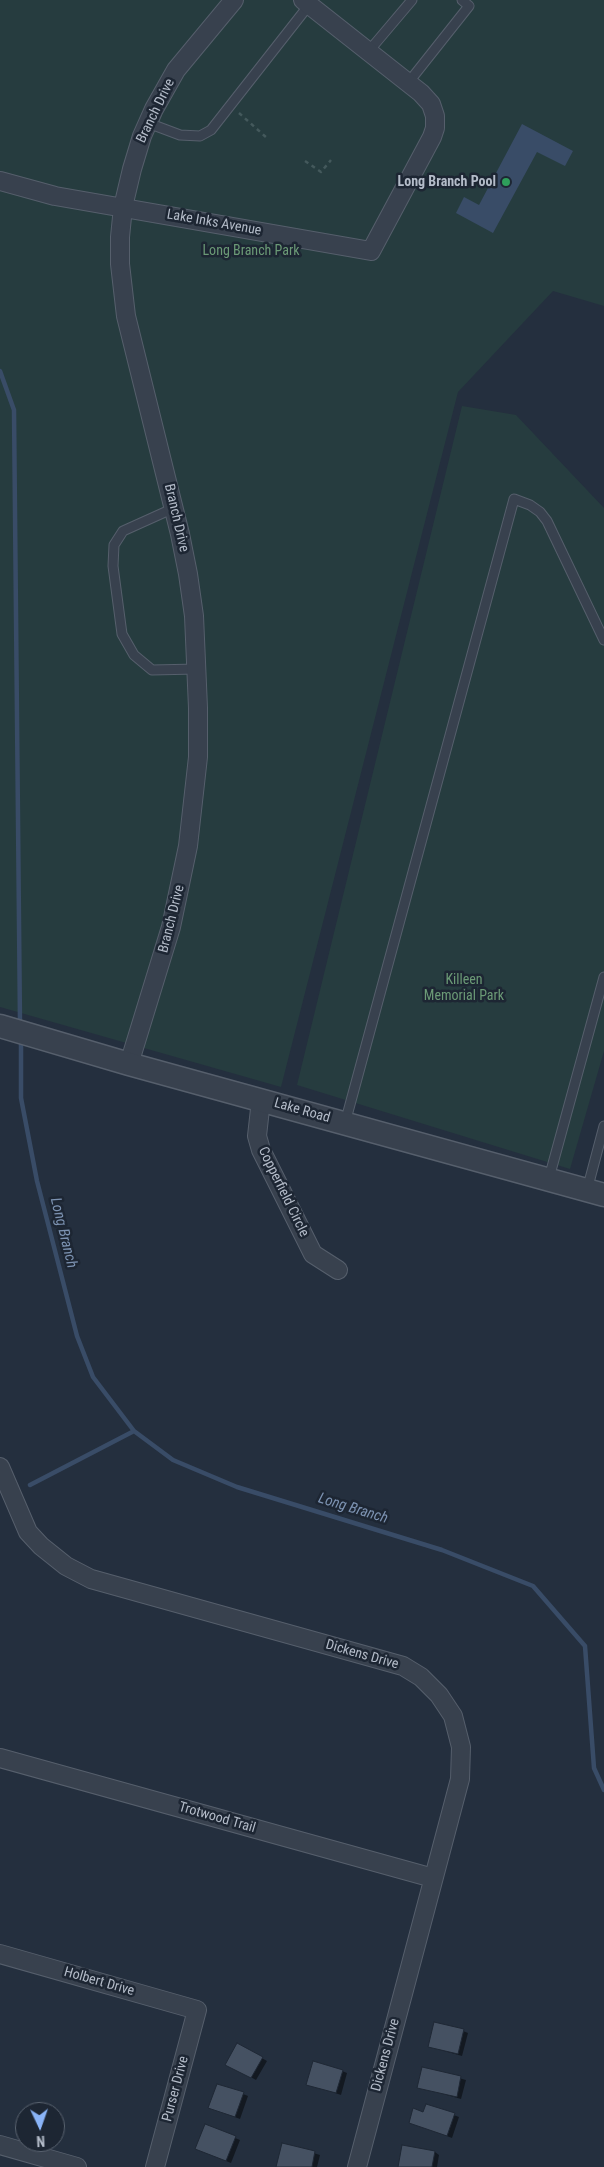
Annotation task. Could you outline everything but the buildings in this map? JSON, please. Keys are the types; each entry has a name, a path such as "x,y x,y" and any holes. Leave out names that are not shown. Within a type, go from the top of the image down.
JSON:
{"street":[{"name":"Branch Drive","path":"130,1064 171,927 188,846 198,757 194,616 188,574 174,508 126,316 120,264 123,207 132,169 148,123 176,70 234,0"},
{"name":"Lake Inks Avenue","path":"0,181 56,196 371,251 432,137 435,128 435,116 431,104 408,83 306,2"},
{"name":"Lake Road","path":"0,1026 130,1064 596,1193"},
{"name":"Copperfield Circle","path":"261,1100 257,1136 261,1150 313,1254 338,1270"},
{"name":"Dickens Drive","path":"0,1467 28,1532 41,1546 66,1566 91,1579 403,1666 421,1677 439,1695 453,1716 461,1747 460,1779 357,2167"},
{"name":"Trotwood Trail","path":"0,1758 433,1878"},
{"name":"Holbert Drive","path":"0,1954 197,2010"},
{"name":"Purser Drive","path":"155,2167 197,2010"},
{"path":"0,2145 77,2167"}],"lane":[{"path":"368,52 412,0"},
{"path":"408,83 469,6 462,0"},
{"path":"148,123 180,135 200,136 211,130 306,2"},
{"path":"344,1123 514,499 530,505 540,512 547,521 604,640"},
{"path":"174,508 123,531 114,544 114,566 122,634 134,656 152,670 196,669"},
{"path":"548,1181 604,977"},
{"path":"596,1193 604,1126"}],"path":[{"path":"231,105 267,138"},
{"path":"306,161 321,172 331,160"}],"green space":[{"name":"Long Branch Park","path":"0,0 604,0 604,306 553,291 458,392 281,1087 0,1007"},
{"name":"Killeen Memorial Park","path":"462,406 516,415 604,508 604,1051 570,1169 297,1085"}],"water":[{"name":"Long Branch Pool","path":"522,124 573,151 565,166 537,152 493,233 456,213 464,197 479,205"}],"waterway":[{"name":"Long Branch","path":"0,371 14,410 20,1024"},
{"name":"Long Branch","path":"21,1039 21,1098 37,1181 77,1336 93,1377 134,1431 173,1460 237,1487 442,1550 533,1586 585,1646 594,1768 604,1790"},
{"path":"30,1485 134,1431"}],"place":[{"name":"Long Branch Pool","path":"506,182"}]}
